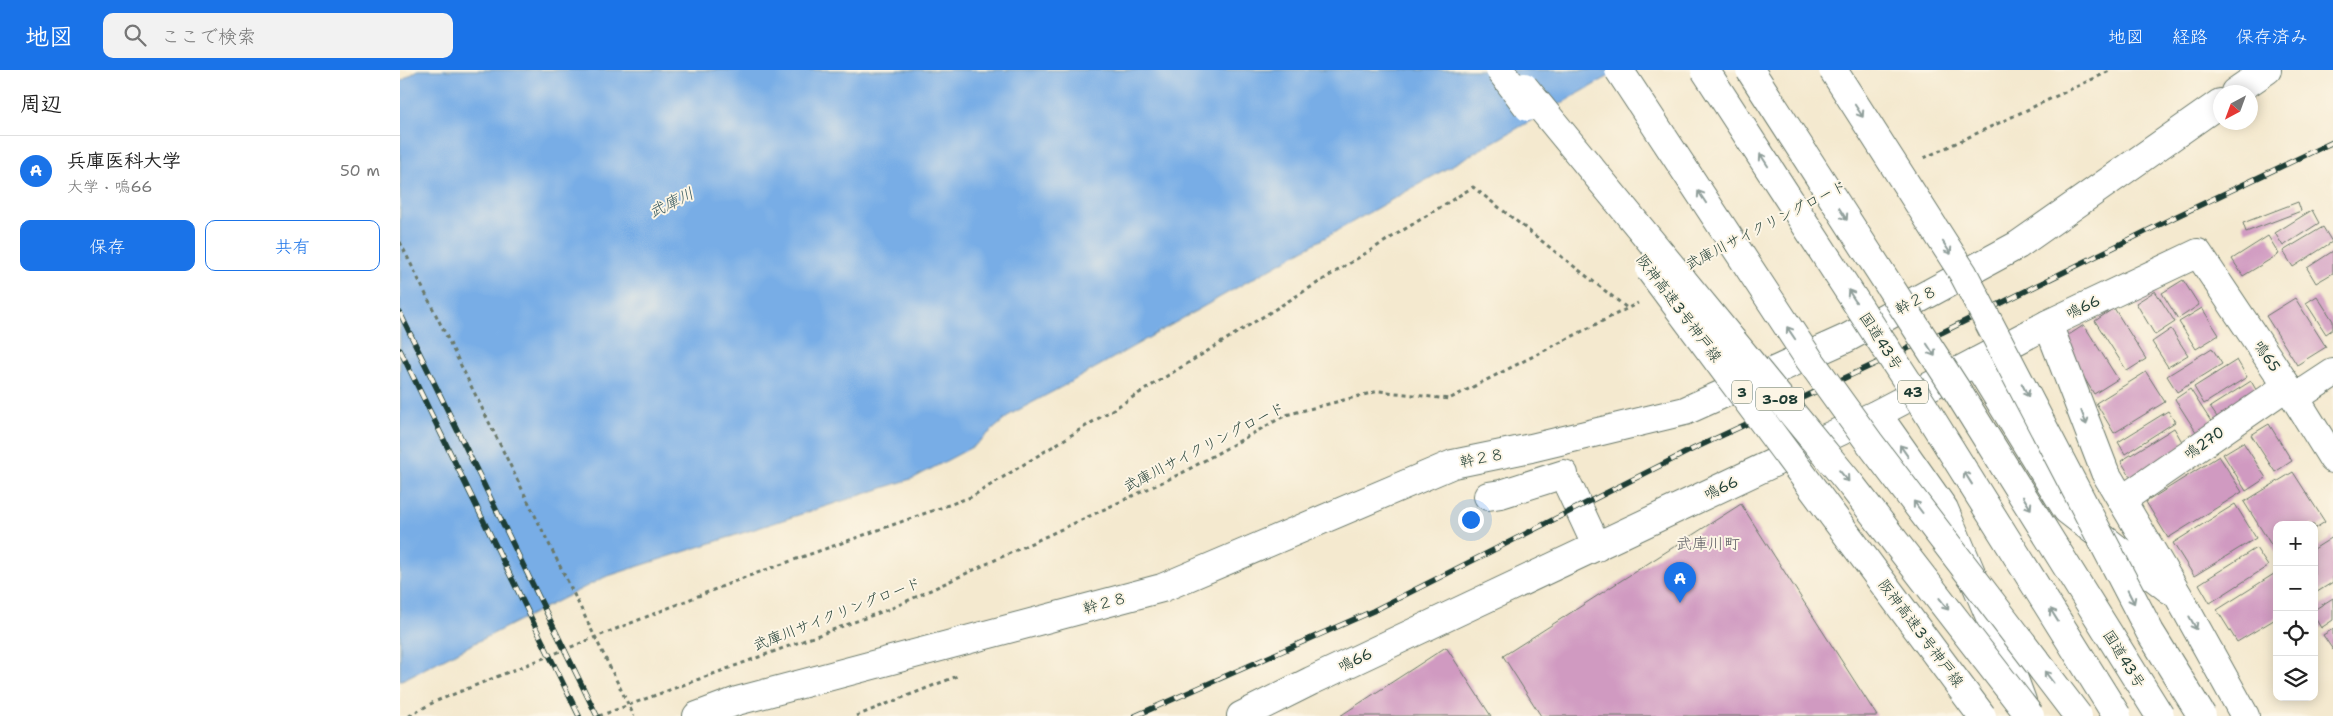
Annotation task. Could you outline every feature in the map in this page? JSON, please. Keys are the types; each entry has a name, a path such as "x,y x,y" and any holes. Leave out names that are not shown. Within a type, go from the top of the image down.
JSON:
{"main road":[{"name":"阪神高速3号神戸線","path":"1500,70 1982,716"},
{"path":"1619,70 1809,359 1869,442 2078,716"},
{"name":"国道43号","path":"1706,70 1918,399 2117,716"},
{"name":"国道43号","path":"1750,70 1956,389 2160,716"},
{"path":"1833,70 1964,273 2150,632 2202,716"},
{"path":"2245,85 2267,70"},
{"name":"阪神高速3号神戸線","path":"1524,87 1991,716"},
{"name":"3-08","path":"1524,87 1852,486 2029,716"},
{"name":"幹２８","path":"697,716 737,701 1162,588 1453,464 1531,448 1685,411 1847,338 2018,245 2213,107"},
{"name":"鳴66","path":"1241,716 1877,414 2048,324 2198,253"},
{"name":"鳴65","path":"2198,253 2291,392 2333,460"},
{"path":"2048,324 2105,472 2245,716"},
{"path":"1976,362 2067,510 2179,598"},
{"name":"鳴270","path":"2122,500 2291,392 2333,373"},
{"path":"1877,414 1944,509 1998,636 2029,716"},
{"path":"1488,496 1566,480 1597,547"}],"path":[{"path":"1921,159 1975,132 2112,70"},
{"path":"409,716 434,702 743,578 971,497 1473,187 1628,308"},
{"path":"400,242 634,716"},
{"name":"武庫川サイクリングロード","path":"599,716 892,608 1182,473 1286,415 1379,391 1449,399 1645,299"}],"water":[{"name":"武庫川","path":"418,70 1620,70 1069,383 1011,414 974,446 914,478 605,577 400,681 400,82"}],"building":[{"path":"2298,202 2301,211 2246,232 2243,223"},
{"path":"2312,210 2319,223 2283,246 2275,233"},
{"path":"2323,227 2332,242 2293,267 2283,251"},
{"path":"2268,236 2279,254 2243,276 2232,259"},
{"path":"2333,251 2333,273 2316,283 2307,268"},
{"path":"2183,280 2199,305 2178,319 2162,293"},
{"path":"2155,291 2175,322 2155,335 2136,303"},
{"path":"2317,296 2333,321 2333,329 2326,334 2306,303"},
{"path":"2295,298 2326,347 2297,365 2266,316"},
{"path":"2114,308 2146,359 2127,371 2095,321"},
{"path":"2202,308 2219,335 2196,349 2179,322"},
{"path":"2084,325 2118,379 2094,394 2061,340"},
{"path":"2171,329 2188,355 2168,367 2152,342"},
{"path":"2212,348 2222,364 2177,392 2167,376"},
{"path":"2237,360 2247,377 2204,404 2194,387"},
{"path":"2146,372 2165,402 2114,433 2096,403"},
{"path":"2251,381 2259,395 2219,420 2210,407"},
{"path":"2190,389 2214,426 2198,435 2175,399"},
{"path":"2168,411 2175,422 2125,454 2118,442"},
{"path":"2269,424 2292,461 2275,472 2251,435"},
{"path":"2174,428 2184,445 2131,478 2121,461"},
{"path":"2243,442 2266,478 2246,491 2223,454"},
{"path":"2219,456 2242,492 2168,538 2146,502"},
{"path":"2293,472 2325,522 2318,526 2318,521 2273,521 2273,548 2244,502"},
{"path":"1741,504 1877,716 1541,716 1503,656"},
{"path":"2235,504 2256,538 2194,576 2173,543"},
{"path":"2333,537 2333,582 2318,591 2318,566 2318,546"},
{"path":"2256,548 2268,566 2210,603 2199,584"},
{"path":"2273,575 2273,620 2237,642 2217,610"},
{"path":"2333,598 2333,620 2321,628 2318,623 2318,607"},
{"path":"2333,629 2333,650 2323,635"},
{"path":"1446,647 1491,716 1340,716"}],"railway":[{"path":"1135,716 1373,611 1693,449 1943,332 2175,217 2333,142"},
{"path":"400,313 597,716"},
{"path":"400,350 579,716"}],"place":[{"name":"兵庫医科大学","path":"1680,603"}],"district":[{"name":"武庫川町","path":"1708,543"}]}
